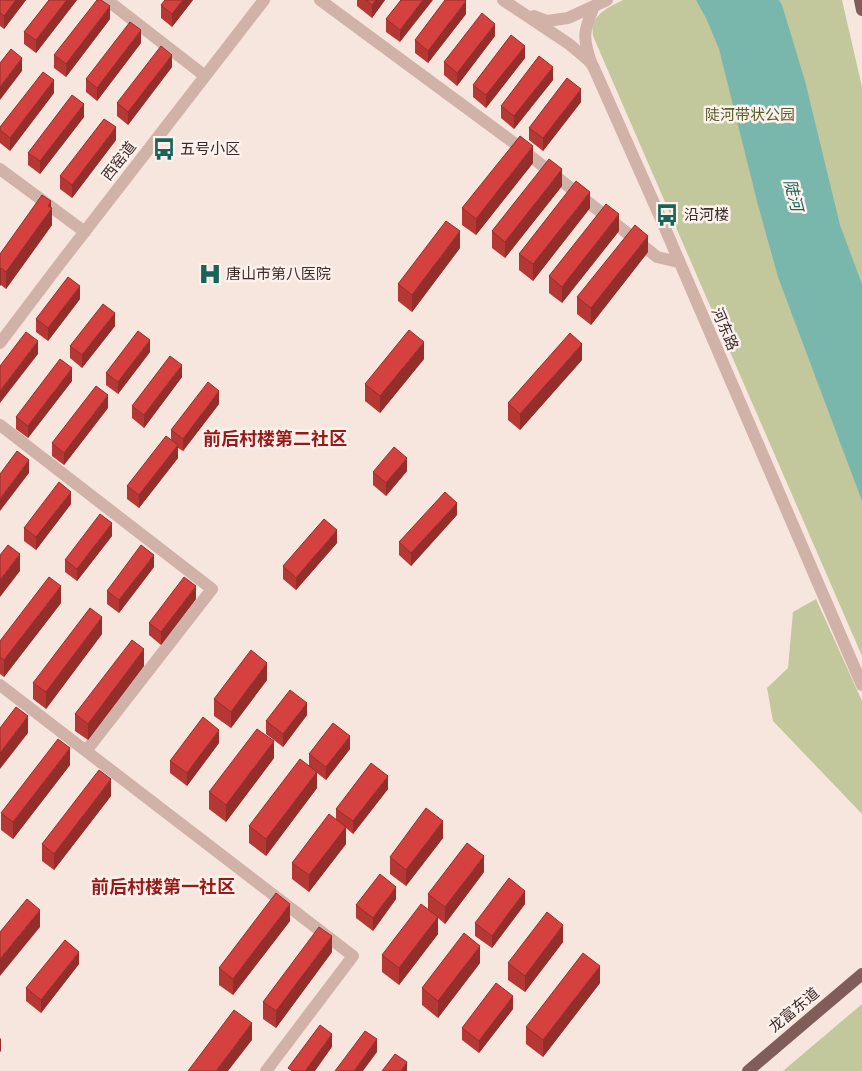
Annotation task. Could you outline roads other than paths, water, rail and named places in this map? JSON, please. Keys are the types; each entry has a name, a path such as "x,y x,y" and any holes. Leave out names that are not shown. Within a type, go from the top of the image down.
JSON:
{"main road":[{"path":"860,0 862,10"},
{"name":"龙富东道","path":"748,1071 862,974"}],"street":[{"path":"107,0 205,76"},
{"name":"西窑道","path":"0,343 264,0"},
{"path":"320,0 514,143 657,257 678,262"},
{"name":"河东路","path":"503,0 569,44 593,66 862,685"},
{"name":"河东路","path":"524,13 547,21 568,18 607,0"},
{"path":"593,66 585,44 584,32 594,6"},
{"path":"0,169 85,232"},
{"path":"0,425 212,589 86,751"},
{"path":"0,685 353,956 266,1071"}],"water":[{"name":"陡河","path":"696,0 779,0 782,5 805,81 840,225 862,284 862,501 778,277 719,49"}],"place":[{"name":"五号小区","path":"164,149"},
{"name":"沿河楼","path":"667,215"},
{"name":"唐山市第八医院","path":"210,274"}],"district":[{"name":"前后村楼第二社区","path":"275,439"},
{"name":"前后村楼第一社区","path":"163,887"}],"park label":[{"name":"陡河带状公园","path":"750,115"}]}
